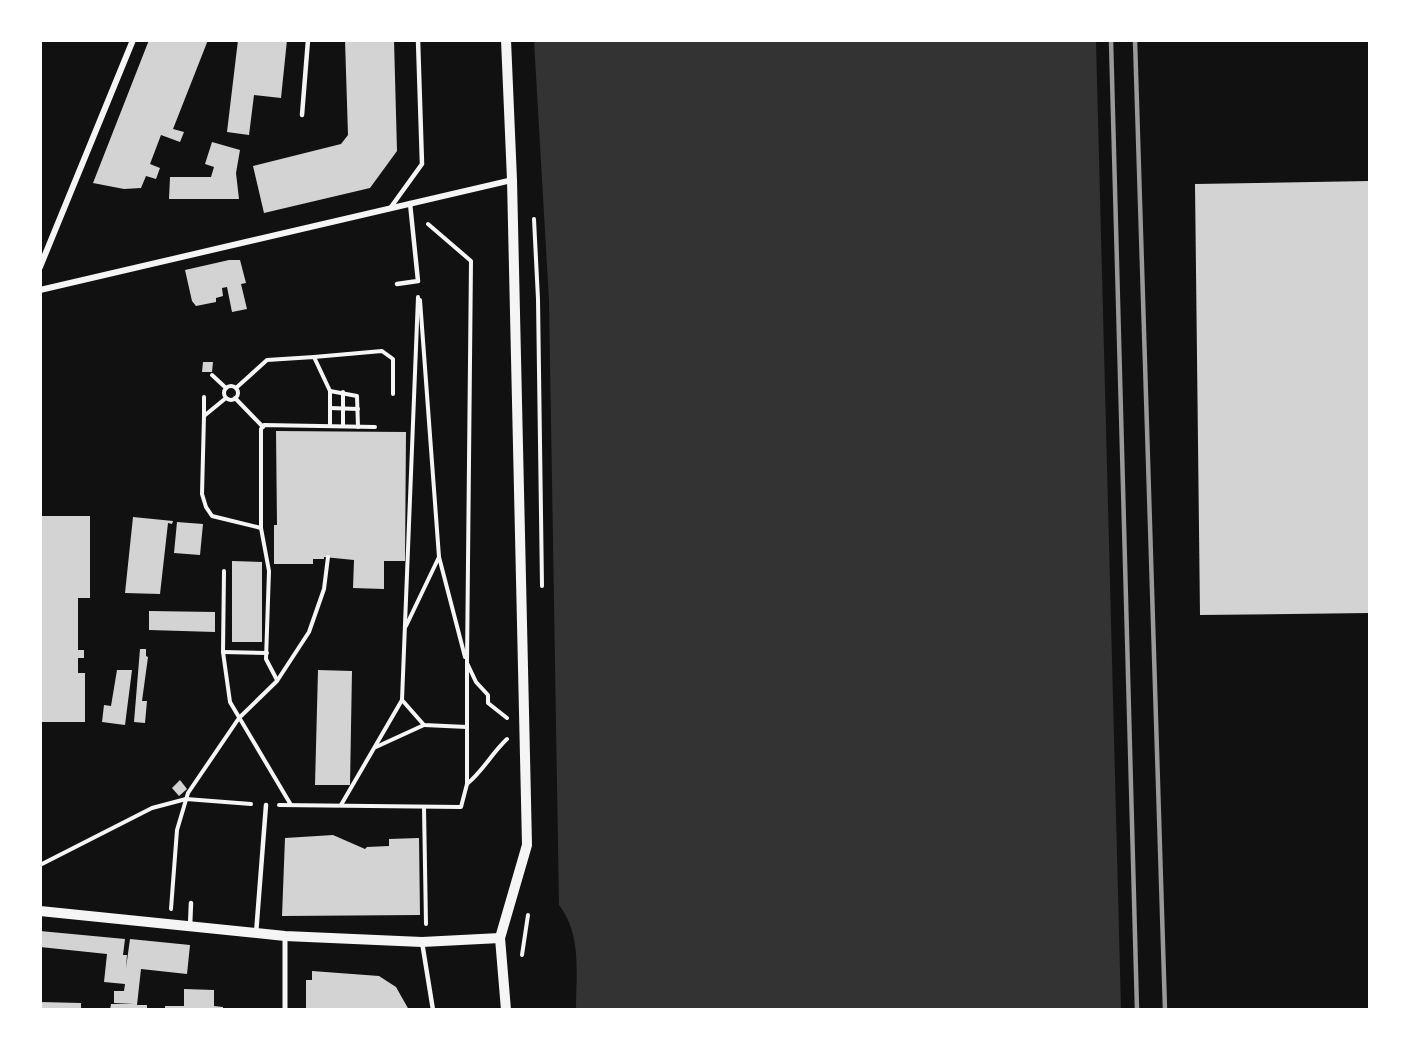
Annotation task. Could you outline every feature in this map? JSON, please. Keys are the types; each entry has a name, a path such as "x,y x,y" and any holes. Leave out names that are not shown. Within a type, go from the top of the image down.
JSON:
{"street":[{"path":"40,267 133,40"},
{"path":"506,40 512,180 527,845 500,938 506,1010"},
{"path":"40,290 512,180"},
{"path":"40,911 285,936 422,942 500,938"},
{"path":"285,936 285,1010"}],"lane":[{"path":"302,115 308,40"},
{"path":"391,207 422,165 418,40"},
{"path":"397,284 418,281 410,203"},
{"path":"256,934 266,805"},
{"path":"190,926 192,903"},
{"path":"422,942 433,1010"}],"path":[{"path":"40,866 152,808 186,799 266,805 462,807 467,784 466,663 471,261 427,223"},
{"path":"418,281 439,557 466,663 476,682 488,694 488,703 507,718"},
{"path":"341,806 402,700 418,281"},
{"path":"212,375 226,388 236,388 267,360 382,351 393,359 393,394"},
{"path":"314,357 330,391 330,426"},
{"path":"226,388 226,398"},
{"path":"235,398 238,394 236,388"},
{"path":"330,391 357,396 358,426"},
{"path":"344,392 344,426"},
{"path":"204,397 202,494 206,507 212,516 222,520 261,528"},
{"path":"204,416 226,398 235,398 263,427 375,427"},
{"path":"330,408 358,409"},
{"path":"263,427 260,434 261,528 269,571 266,658 277,681"},
{"path":"170,924 177,830 186,799 194,782 239,718 277,681 309,632 317,612 328,557"},
{"path":"405,629 439,557"},
{"path":"224,571 223,652 230,702 291,805"},
{"path":"262,602 268,602"},
{"path":"223,652 267,653"},
{"path":"402,700 424,725"},
{"path":"375,748 424,725 467,728"},
{"path":"467,784 487,766 490,754 507,738"},
{"path":"422,942 427,922 424,808"}],"shaded area":[{"path":"534,41 1096,41 1121,1009 576,1009 577,968 574,942 571,929 559,905 549,300"}],"building":[{"path":"149,40 208,40 173,129 184,132 180,142 161,135 150,164 160,168 156,179 146,176 141,188 124,189 93,183"},
{"path":"238,40 287,40 281,98 254,95 249,135 227,132"},
{"path":"345,40 394,40 397,151 370,188 264,213 253,166 341,144 348,135"},
{"path":"212,142 240,150 236,173 239,199 169,199 170,177 211,177 214,167 205,164"},
{"path":"1370,181 1370,613 1200,615 1195,184"},
{"path":"229,260 240,260 246,283 241,284 247,309 232,312 227,287 222,288 223,296 216,298 216,302 196,306 192,301 185,270"},
{"path":"203,362 213,362 212,372 202,372"},
{"path":"276,431 406,432 405,561 384,561 384,589 353,588 354,560 324,557 324,559 313,559 313,564 274,564 274,525 277,525"},
{"path":"42,516 90,516 90,598 78,598 78,650 84,650 84,658 78,658 78,673 85,673 85,722 42,722"},
{"path":"133,517 173,521 172,524 168,523 160,594 125,593"},
{"path":"177,522 203,524 200,555 174,553"},
{"path":"232,561 262,562 262,642 232,642"},
{"path":"149,611 215,612 215,632 149,630"},
{"path":"140,649 146,649 148,657 142,701 147,701 145,723 134,722"},
{"path":"117,670 132,670 125,725 102,722 104,705 111,706"},
{"path":"318,670 352,671 350,785 315,785"},
{"path":"180,780 187,789 179,796 172,788"},
{"path":"333,835 365,849 389,846 389,839 419,838 420,915 282,916 285,838"},
{"path":"40,931 125,939 123,955 127,955 126,968 130,939 190,945 187,974 141,969 137,1005 147,1005 147,1010 110,1010 111,1004 134,1004 114,1003 114,991 124,991 125,984 104,982 107,954 40,947"},
{"path":"312,971 379,976 396,987 409,1010 306,1010 306,980 312,980"},
{"path":"184,989 214,990 214,1006 223,1007 223,1010 165,1010 165,1006 184,1006"},
{"path":"40,1002 81,1003 81,1010 40,1010"}],"railway":[{"path":"1111,40 1137,1010"},
{"path":"1135,40 1165,1010"}]}
